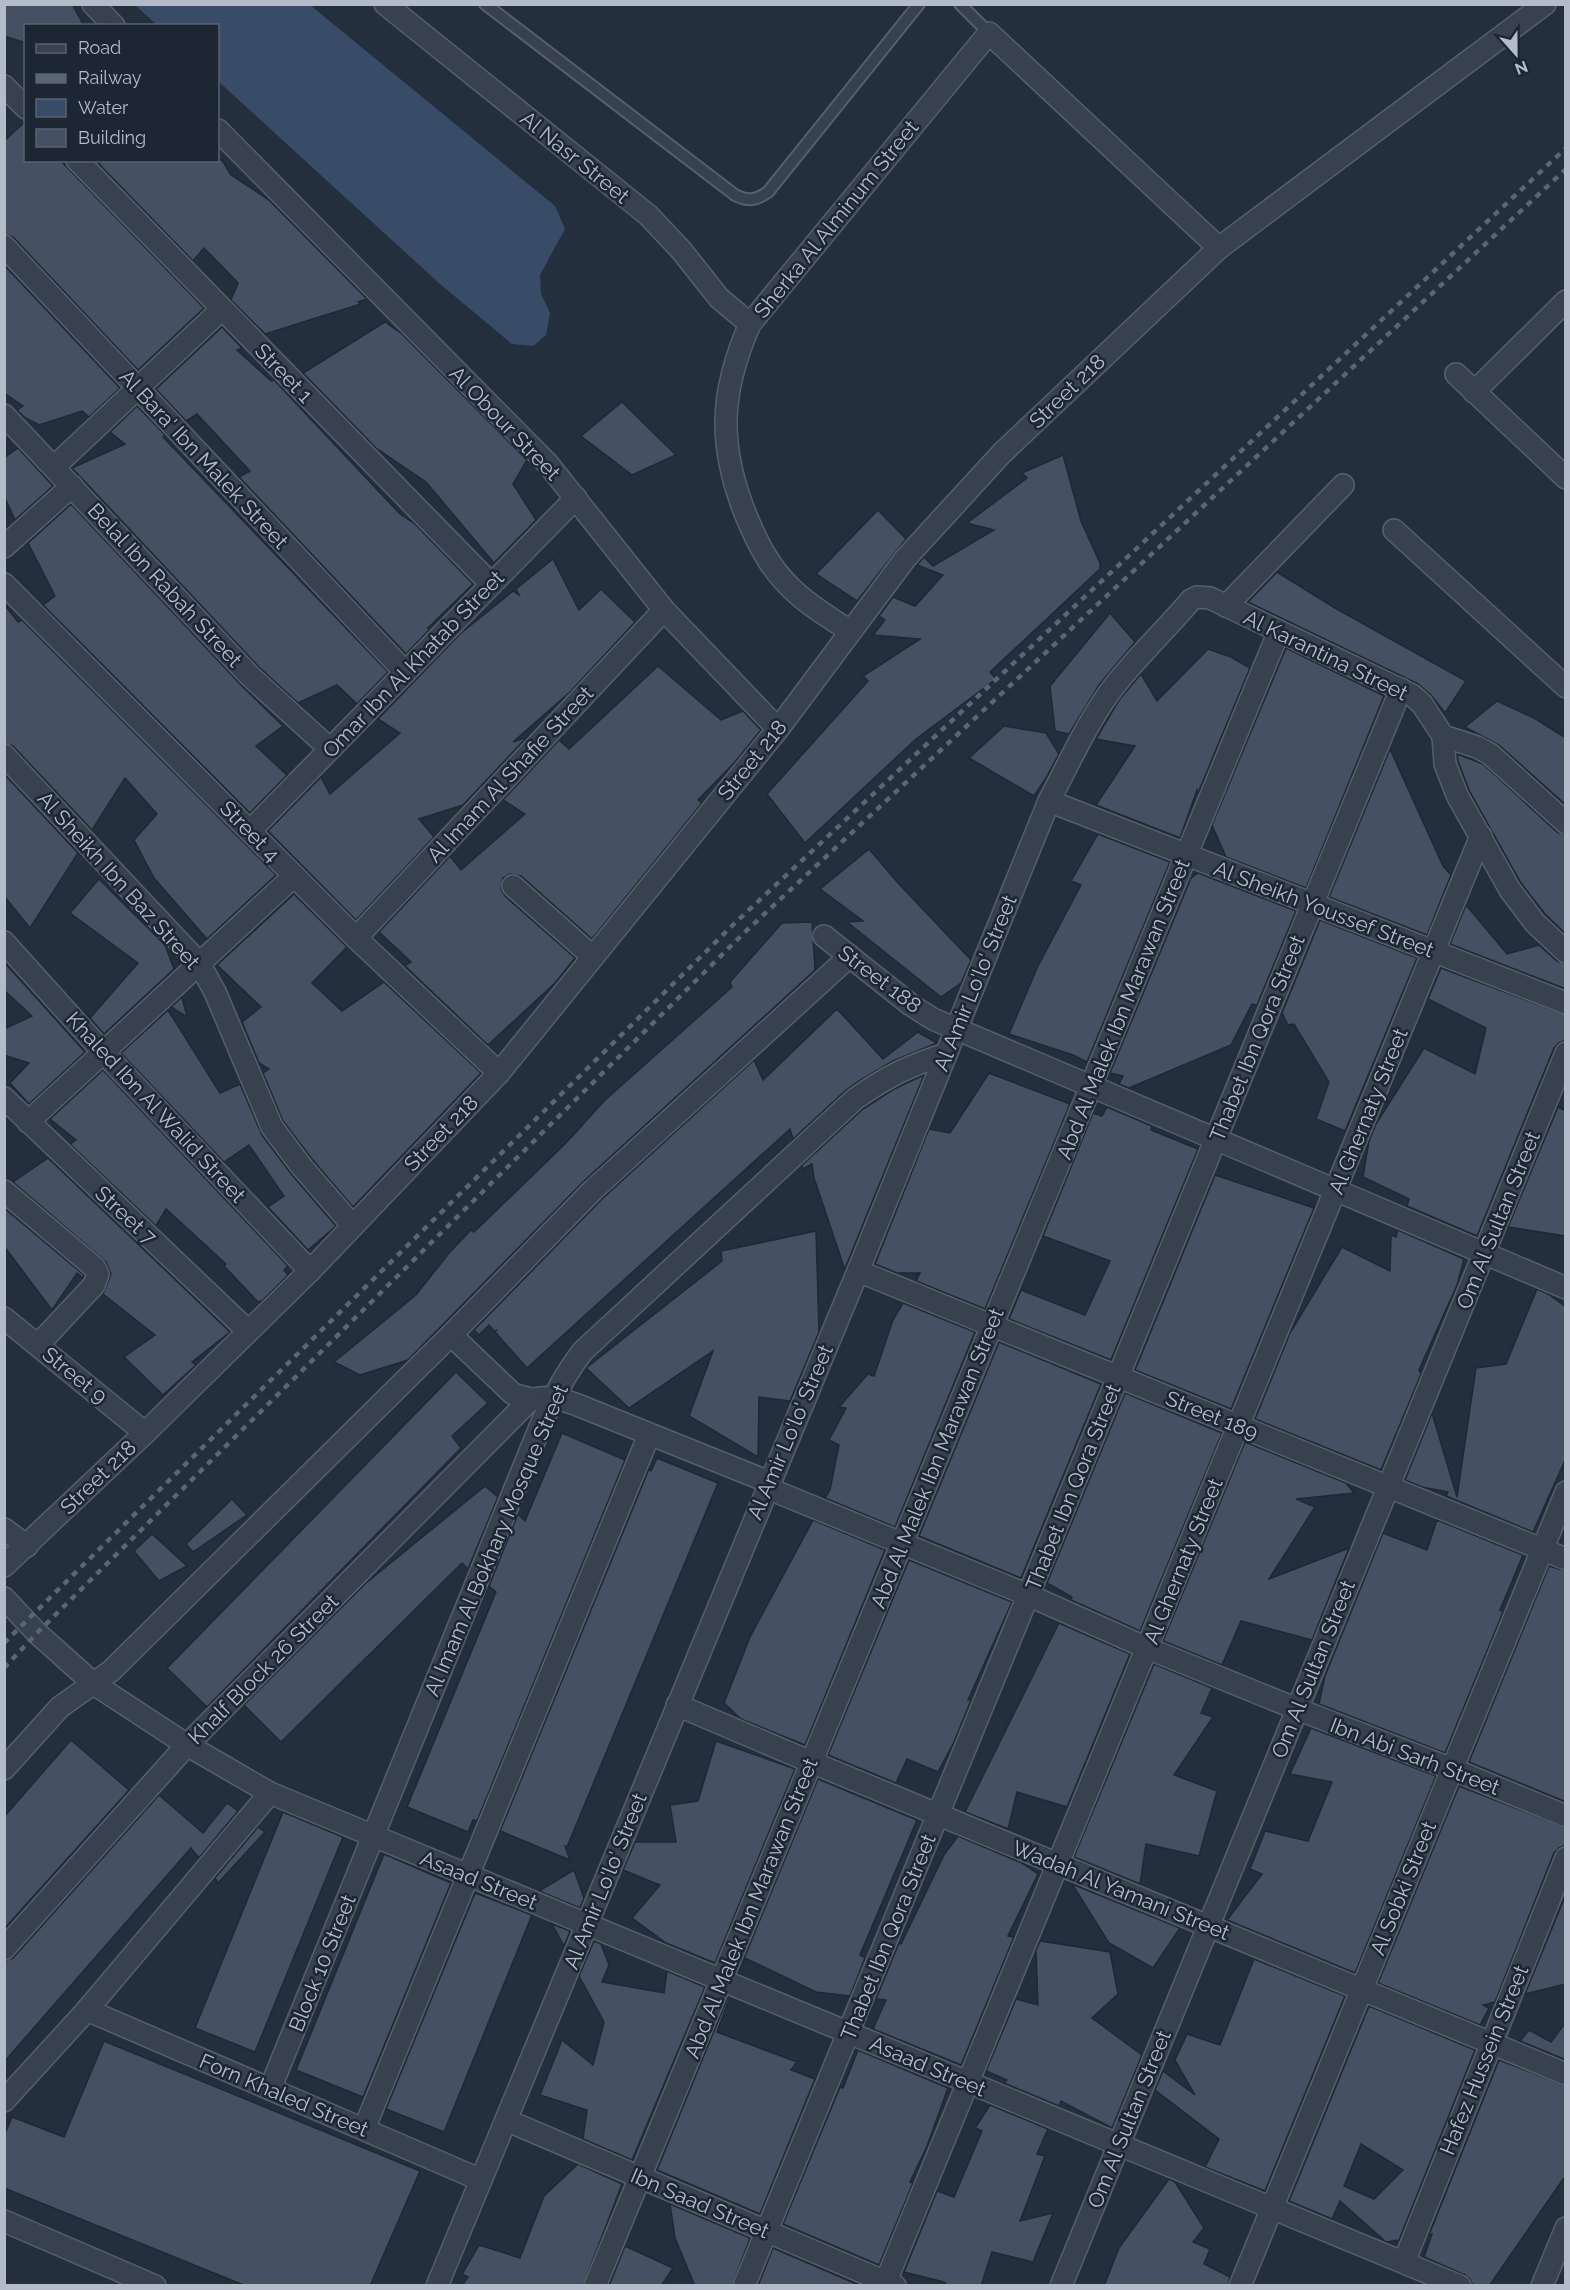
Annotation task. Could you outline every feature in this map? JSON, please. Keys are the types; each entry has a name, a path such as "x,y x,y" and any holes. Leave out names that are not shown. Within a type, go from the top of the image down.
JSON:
{"street":[{"path":"93,4 112,24"},
{"name":"Al Nasr Street","path":"385,4 648,215 719,298 750,324"},
{"name":"Street 218","path":"4,1566 145,1433 310,1270 499,1073 778,729 905,559 988,468 1219,248 1545,4"},
{"path":"989,33 1219,248"},
{"name":"Sherka Al Alminum Street","path":"850,632 806,601 778,575 758,543 740,501 731,472 726,442 729,381 750,324 989,33"},
{"path":"4,86 24,106"},
{"name":"Al Obour Street","path":"219,131 548,464 664,610 778,729"},
{"name":"Street 1","path":"79,162 491,584"},
{"name":"Al Bara' Ibn Malek Street","path":"4,246 405,672"},
{"path":"1474,392 1566,302"},
{"path":"54,467 222,309"},
{"path":"1456,374 1566,478"},
{"name":"Belal Ibn Rabah Street","path":"4,416 250,676 330,749"},
{"path":"1226,606 1343,485"},
{"path":"4,547 72,486"},
{"name":"Omar Ibn Al Khatab Street","path":"250,831 576,498"},
{"path":"1394,530 1562,677"},
{"name":"Street 4","path":"4,584 356,938 499,1073"},
{"name":"Al Karantina Street","path":"1187,605 1191,600 1203,597 1226,606 1401,689 1422,704 1443,736"},
{"name":"Al Amir Lo'lo' Street","path":"437,2286 858,1271 1049,801 1079,742 1109,694 1142,652 1187,605"},
{"name":"Al Imam Al Shafie Street","path":"356,938 664,610"},
{"name":"Abd Al Malek Ibn Marawan Street","path":"595,2286 1279,631"},
{"name":"Thabet Ibn Qora Street","path":"744,2286 1401,689"},
{"path":"1566,823 1490,754 1467,743 1443,736 1445,764 1450,779 1510,890 1535,923 1566,952"},
{"name":"Al Sheikh Ibn Baz Street","path":"4,755 199,963 215,992 272,1126 302,1167 353,1226"},
{"name":"Al Sheikh Youssef Street","path":"1049,801 1566,1003"},
{"name":"Al Ghernaty Street","path":"888,2284 968,2083 1481,836"},
{"path":"28,1122 294,876"},
{"path":"513,886 593,957"},
{"name":"Street 188","path":"824,936 933,1019 1566,1288"},
{"name":"Khaled Ibn Al Walid Street","path":"4,942 103,1052 310,1270"},
{"path":"4,1768 60,1707 111,1671 451,1335 593,1190 850,956"},
{"name":"Om Al Sultan Street","path":"1060,2286 1566,1053"},
{"name":"Al Imam Al Bokhary Mosque Street","path":"374,1837 553,1397 566,1373 583,1351 855,1099 883,1079 914,1064 946,1054"},
{"name":"Street 7","path":"4,1098 248,1330"},
{"path":"4,1191 95,1268 98,1274 94,1285 38,1345"},
{"name":"Street 189","path":"858,1271 1566,1559"},
{"name":"Street 9","path":"4,1318 145,1433"},
{"path":"451,1335 513,1394 531,1399 553,1397"},
{"name":"Ibn Abi Sarh Street","path":"553,1397 575,1404 768,1485 1147,1648 1297,1709 1452,1768 1566,1816"},
{"name":"Khalf Block 26 Street","path":"4,1949 187,1745 531,1399"},
{"path":"364,2130 649,1435"},
{"name":"Al Sobki Street","path":"1240,2286 1566,1492"},
{"path":"4,1529 27,1546"},
{"name":"Asaad Street","path":"4,1598 37,1633 94,1684 187,1745 270,1793 1460,2286"},
{"name":"Wadah Al Yamani Street","path":"677,1705 938,1815 1566,2073"},
{"path":"4,2101 87,2010 270,1793"},
{"name":"Block 10 Street","path":"270,2089 374,1837"},
{"name":"Hafez Hussein Street","path":"1404,2262 1566,1858"},
{"name":"Forn Khaled Street","path":"87,2010 481,2180"},
{"name":"Ibn Saad Street","path":"506,2120 888,2284"},
{"path":"4,2221 154,2286"},
{"path":"1542,2286 1566,2228"}],"lane":[{"path":"485,4 735,195 746,201 757,200 768,192 919,4"},
{"path":"960,4 989,33"}],"water":[{"path":"135,5 310,5 555,206 565,229 540,275 541,294 550,313 546,335 533,346 512,344 440,284 219,82 219,24 156,24"}],"building":[{"path":"4,4 72,4 83,24 24,24 24,42 4,36"},
{"path":"24,123 24,162 62,162 204,308 138,370 13,237 4,234 4,141"},
{"path":"222,160 231,175 269,200 367,299 358,302 361,304 265,334 231,300 238,283 204,248 193,261 99,164 100,162 219,162"},
{"path":"4,265 120,388 89,417 82,411 39,425 24,417 17,410 23,406 4,393"},
{"path":"385,322 402,334 527,460 513,484 536,520 494,563 426,482 376,448 303,373"},
{"path":"222,327 242,348 237,350 271,381 274,380 400,514 415,524 473,584 428,628 429,630 406,654 239,477 250,471 197,414 186,421 156,389"},
{"path":"622,402 676,455 632,475 581,436"},
{"path":"137,406 165,435 163,437 388,672 357,704 337,685 298,703 259,667 72,468 125,444 110,432"},
{"path":"18,448 53,486 15,520 4,496 4,458"},
{"path":"1063,455 1081,521 1100,563 1100,569 990,672 996,679 916,739 805,843 767,794 868,681 863,676 920,639 873,635 885,620 879,616 893,597 915,606 943,575 917,565 924,557 933,566 994,530 967,523 1027,478 1022,473"},
{"path":"71,504 241,685 283,726 256,746 287,775 250,813 43,605 55,596 28,543"},
{"path":"878,510 906,539 857,601 816,574"},
{"path":"553,559 579,610 601,589 635,622 571,691 513,742 527,737 463,805 419,819 434,837 356,920 268,831 321,777 330,794 400,733 378,719 461,633 513,591 519,595 516,589"},
{"path":"1277,572 1335,608 1466,681 1445,713 1431,695 1418,684 1248,602"},
{"path":"4,604 18,622 22,620 276,875 207,939 154,878 134,840 157,814 125,778 92,830 13,746 4,743"},
{"path":"1110,613 1135,642 1099,685 1069,734 1055,731 1050,686"},
{"path":"1286,648 1384,696 1306,888 1226,857 1212,825"},
{"path":"1208,649 1231,657 1250,668 1198,793 1197,790 1180,838 1096,805 1135,746 1096,739 1119,700 1141,674 1157,701"},
{"path":"658,666 721,720 743,711 761,730 735,762 698,800 702,803 592,939 521,876 510,874 503,878 501,889 505,896 575,958 555,983 488,1045 405,966 411,962 379,932 450,856 461,870 525,814 503,800 559,740 569,749"},
{"path":"1497,701 1534,718 1566,738 1566,805 1499,745 1465,727"},
{"path":"1004,726 1046,733 1059,754 1034,796 969,758"},
{"path":"1390,749 1443,866 1451,875 1427,935 1329,897"},
{"path":"1457,754 1483,764 1557,832 1566,835 1566,934 1545,914 1521,883 1469,790"},
{"path":"4,774 78,853 30,928 4,896"},
{"path":"1098,834 1170,862 1087,1062 1073,1055 1009,1034 1038,966 1081,885 1071,881"},
{"path":"869,849 971,960 961,983 941,997 847,922 863,921 820,889"},
{"path":"1198,873 1296,911 1257,1005 1252,1004 1231,1045 1129,1088 1119,1084 1123,1076 1110,1073 1191,878"},
{"path":"99,879 165,945 174,969 104,1034 83,1010 91,1017 138,963 70,913"},
{"path":"294,894 347,947 312,983 342,1011 384,982 481,1073 353,1207 283,1121 263,1073 269,1069 259,1063 242,1022 261,1007 217,965"},
{"path":"1466,905 1507,954 1539,945 1557,961 1566,964 1566,989 1450,944"},
{"path":"1320,920 1417,958 1345,1131 1316,1119 1329,1082 1294,1024 1288,1025 1282,1013"},
{"path":"812,922 815,970 584,1181 408,1360 360,1375 334,1362 416,1295 449,1253 471,1230 474,1232 567,1142 604,1101 732,987 730,982 782,923"},
{"path":"4,962 85,1052 29,1104 10,1083 29,1063 4,1055 4,1029 32,1016 4,990"},
{"path":"1441,968 1566,1015 1566,1040 1554,1048 1477,1236 1407,1206 1409,1199 1363,1177 1369,1141 1376,1124 1424,1048 1475,1074 1486,1028 1428,999"},
{"path":"182,997 187,1017 171,1007"},
{"path":"837,1009 883,1059 918,1032 937,1043 893,1061 859,1081 846,1090 793,1139 790,1129 527,1368 495,1332 497,1330 494,1331 489,1325 479,1335 474,1330 602,1199 754,1060 763,1080"},
{"path":"168,1010 220,1093 240,1084 262,1135 292,1175 336,1226 308,1250 268,1207 284,1196 249,1145 224,1162 121,1053"},
{"path":"103,1070 288,1266 284,1270 288,1275 262,1301 258,1302 224,1266 226,1264 166,1209 156,1226 70,1144 76,1140 50,1119"},
{"path":"989,1073 1070,1104 985,1309 916,1281 920,1273 897,1273 875,1264 929,1129 950,1133"},
{"path":"924,1075 845,1270 814,1178 812,1164 803,1169 802,1165 863,1109 894,1089"},
{"path":"1107,1107 1152,1126 1151,1130 1198,1149 1111,1360 1009,1319 1021,1290 1085,1315 1110,1261 1043,1236 1093,1113 1102,1116"},
{"path":"1558,1107 1566,1111 1566,1236 1508,1227"},
{"path":"48,1158 230,1332 192,1362 196,1365 163,1395 124,1357 155,1335 103,1294 111,1274 106,1262 13,1182"},
{"path":"1215,1175 1314,1208 1231,1409 1135,1370"},
{"path":"4,1208 84,1275 83,1278 77,1273 52,1310 4,1246"},
{"path":"1398,1230 1464,1259 1457,1285 1419,1370 1421,1374 1381,1470 1255,1419 1290,1333 1342,1247 1390,1271 1391,1235 1396,1237"},
{"path":"816,1231 819,1332 790,1401 759,1397 758,1457 689,1416 713,1351 629,1408 586,1368 722,1261 721,1251"},
{"path":"1537,1289 1566,1307 1566,1458 1533,1532 1446,1496 1448,1492 1422,1487 1405,1480 1432,1413 1457,1497 1476,1368 1506,1364"},
{"path":"903,1303 975,1332 895,1527 825,1498 830,1490 839,1445 829,1440 846,1408 839,1407 868,1374 874,1376 893,1320"},
{"path":"999,1342 1101,1384 1021,1578 919,1536"},
{"path":"456,1372 488,1403 452,1436 461,1448 207,1707 167,1668"},
{"path":"1125,1393 1222,1433 1140,1631 1071,1600 1072,1597 1047,1583"},
{"path":"562,1433 625,1460 477,1821 473,1820 468,1832 407,1807 496,1592 489,1586 518,1514 525,1521"},
{"path":"1245,1442 1346,1483 1354,1493 1296,1499 1315,1507 1269,1579 1349,1548 1312,1640 1241,1621 1222,1665 1163,1641"},
{"path":"657,1458 718,1483 567,1847 565,1846 570,1860 500,1831 649,1469 651,1471"},
{"path":"485,1486 498,1497 468,1569 462,1563 281,1742 244,1705 366,1583"},
{"path":"232,1499 247,1515 193,1552 186,1544"},
{"path":"813,1520 885,1550 805,1745 741,1719 724,1703 750,1637"},
{"path":"1437,1520 1523,1555 1500,1610 1503,1612 1445,1753 1319,1704 1325,1676 1383,1533 1427,1550"},
{"path":"152,1534 187,1566 159,1581 134,1551"},
{"path":"909,1560 1012,1602 968,1700 971,1700 954,1742 938,1772 907,1759 896,1783 828,1755"},
{"path":"1549,1566 1566,1571 1566,1802 1469,1762"},
{"path":"1059,1623 1130,1654 1067,1807 1017,1792 1008,1829 965,1812"},
{"path":"1154,1664 1212,1688 1201,1713 1213,1717 1174,1775 1217,1791 1199,1856 1146,1844 1140,1884 1074,1857"},
{"path":"1311,1728 1436,1776 1355,1973 1227,1920 1262,1874 1250,1869 1265,1831 1308,1841 1332,1782 1290,1774"},
{"path":"71,1740 129,1790 4,1929 4,1817"},
{"path":"716,1741 795,1769 715,1963 666,1943 632,1918 660,1885 623,1870 635,1842 676,1842 670,1805 698,1801"},
{"path":"818,1779 917,1820 860,1955 865,1958 850,1996 816,1992 745,1958 738,1973"},
{"path":"1459,1786 1566,1828 1566,1845 1554,1853 1495,2002 1483,2005 1489,2008 1480,2025 1378,1983"},
{"path":"159,1795 203,1833 227,1803 238,1811 199,1858 191,1848 4,2062 4,1961 13,1958"},
{"path":"283,1812 343,1837 255,2052 195,2028"},
{"path":"258,1827 265,1832 218,1883 215,1878"},
{"path":"958,1836 1022,1863 1038,1874 1008,1936 1014,1937 961,2065 873,2029 886,2000 876,1999 899,1943 901,1944 944,1855"},
{"path":"384,1854 451,1883 363,2097 296,2070"},
{"path":"574,1870 584,1898 580,1908 539,1891"},
{"path":"1072,1884 1180,1928 1153,1968 1109,1943"},
{"path":"475,1893 532,1915 444,2132 386,2109"},
{"path":"1566,1894 1566,1984 1525,1994"},
{"path":"552,1924 570,1931 564,1946"},
{"path":"594,1941 601,1944 609,1965 602,1982 664,1993 667,1971 705,1987 632,2160 583,2139 587,2110 540,2095 562,2040 593,2065 604,2022 579,1976"},
{"path":"1040,1941 1110,1952 1118,1994 1092,2018 1142,2055 1112,2128 1061,2101 1059,2106 1004,2083 1007,2080 986,2071 1016,1999 1038,2005 1036,1950"},
{"path":"1254,1959 1345,1996 1265,2191 1205,2167 1219,2139 1155,2090 1163,2071 1195,2095 1175,2060 1187,2034 1220,2045"},
{"path":"728,1997 730,1997 717,2032 797,2062 791,2070 815,2079 760,2214 657,2170"},
{"path":"1369,2006 1475,2050 1399,2240 1386,2242 1340,2201 1332,2219 1289,2201","holes":["1361,2144 1403,2170 1374,2199 1344,2186"]},
{"path":"1566,2022 1566,2060 1520,2041 1529,2030 1551,2042"},
{"path":"104,2041 420,2171 370,2286 246,2286 4,2188 4,2136 12,2117 64,2137"},
{"path":"858,2050 948,2088 927,2146 910,2182 913,2183 879,2265 783,2224 840,2087 843,2088"},
{"path":"1499,2060 1566,2086 1566,2175 1489,2286 1473,2286 1465,2275 1424,2257 1432,2234 1429,2235"},
{"path":"990,2105 1048,2129 1037,2154 1045,2156 1020,2221 1053,2213 1033,2262 992,2252 981,2286 948,2286 944,2282 904,2272 937,2191 954,2197 982,2131 975,2128"},
{"path":"578,2164 622,2184 583,2286 462,2286 468,2277 462,2274 479,2245 520,2258 544,2196"},
{"path":"1169,2179 1175,2182 1204,2228 1193,2242 1210,2249 1204,2264 1230,2277 1228,2286 1104,2286 1119,2248"},
{"path":"670,2204 750,2238 732,2286 695,2286 675,2238"},
{"path":"625,2246 673,2268 661,2286 609,2286"},
{"path":"773,2248 861,2286 758,2286"}],"railway":[{"path":"4,1643 736,922 1566,148"},
{"path":"4,1668 745,932 1566,169"}]}
